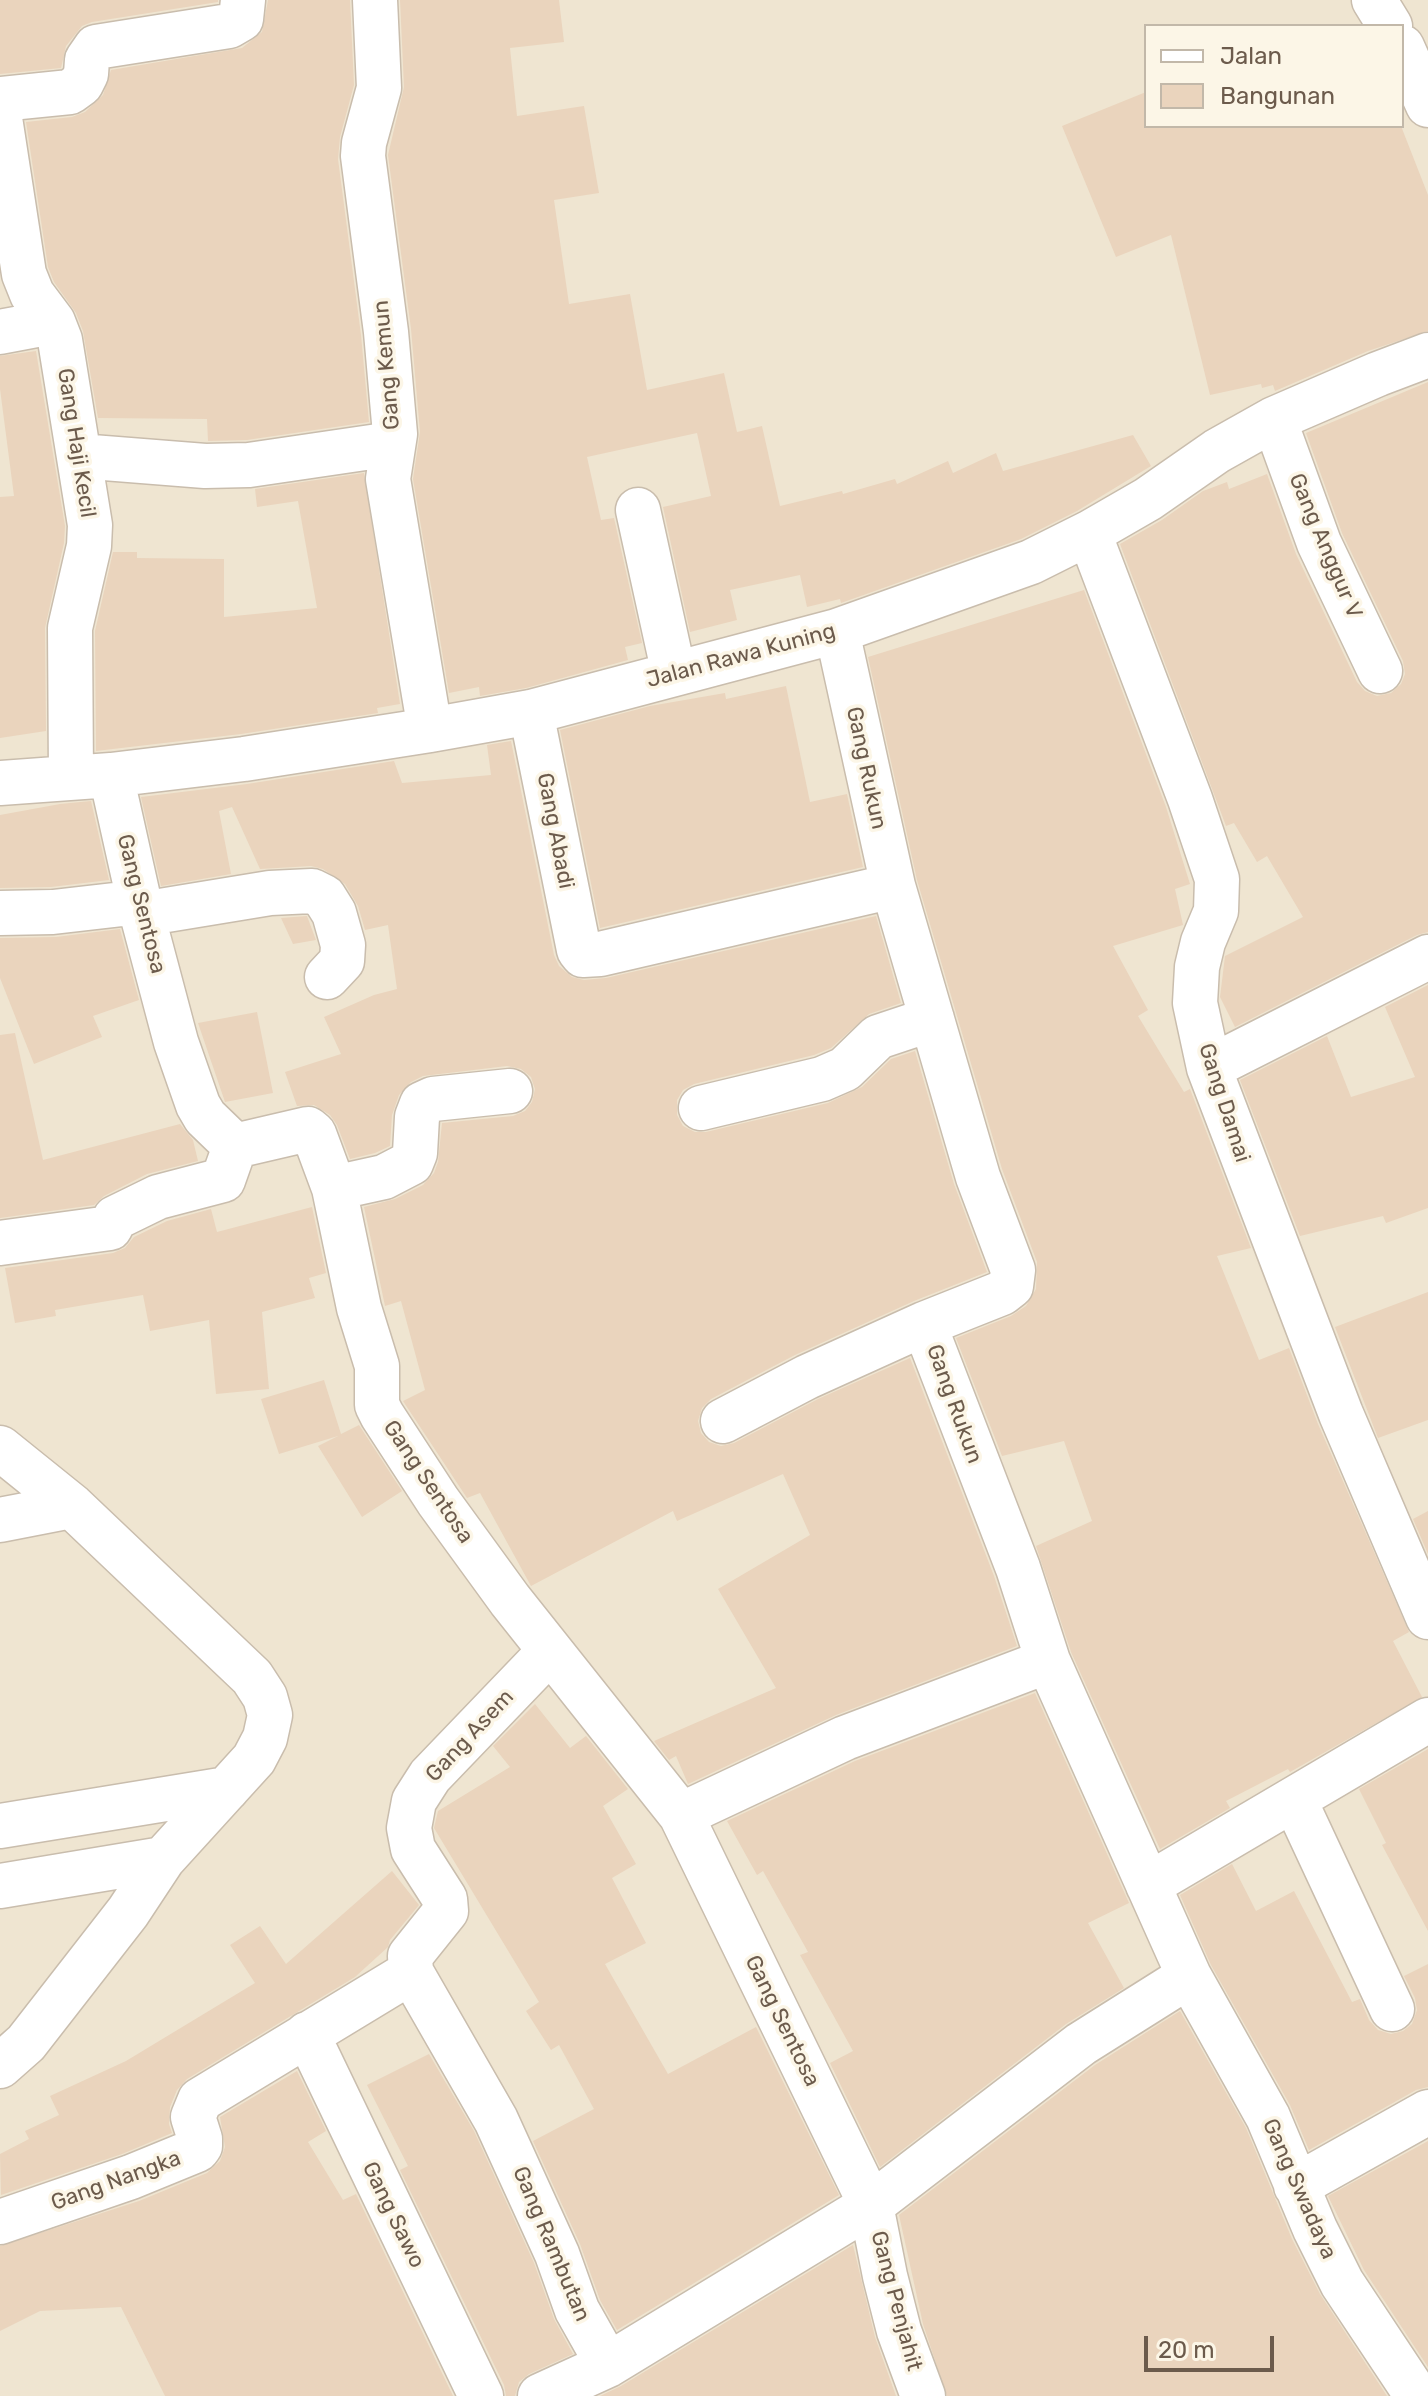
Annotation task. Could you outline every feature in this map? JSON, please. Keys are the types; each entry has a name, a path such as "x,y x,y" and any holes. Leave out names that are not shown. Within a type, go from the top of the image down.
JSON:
{"street":[{"path":"0,99 70,92 81,84 86,74 87,60 96,47 229,26 241,19 243,0"},
{"name":"Gang Kemun","path":"375,0 379,88 363,156 386,332 395,434 388,479 430,730"},
{"path":"1374,0 1389,24"},
{"path":"1404,51 1428,105"},
{"name":"Gang Haji Kecil","path":"0,118 24,274 32,294 53,322 60,340 90,525 89,546 70,628 91,776"},
{"path":"0,332 53,322"},
{"name":"Jalan Rawa Kuning","path":"0,783 244,759 531,712 837,631 1031,562 1148,499 1217,451 1274,419 1428,355"},
{"name":"Gang Anggur V","path":"1274,419 1319,543 1380,671"},
{"path":"79,456 205,466 249,465 392,444"},
{"path":"638,510 674,674"},
{"name":"Gang Damai","path":"1089,533 1190,799 1217,879 1216,911 1203,942 1196,979 1195,1003 1209,1068 1341,1414 1424,1596"},
{"name":"Gang Rukun","path":"837,631 893,886 978,1177 1008,1255 1013,1277 1011,1286 1002,1293 924,1324 1018,1568 1048,1661 1189,1976"},
{"name":"Gang Abadi","path":"531,712 579,950 583,955 600,954 893,886"},
{"name":"Gang Sentosa","path":"91,776 141,908 176,1042 198,1105 205,1117 235,1146 308,1129 314,1134 334,1188 359,1308 377,1366 375,1387 377,1405 382,1415 438,1501 550,1651 681,1815 871,2205"},
{"path":"0,913 141,908 312,891 324,897 334,913 343,945 342,961 327,977"},
{"path":"1209,1068 1428,957"},
{"path":"701,1108 822,1079 845,1069 878,1037 932,1019"},
{"path":"334,1188 384,1177 411,1163 415,1153 417,1117 422,1104 433,1099 510,1091"},
{"path":"0,1243 110,1228 115,1218 158,1197 223,1180 235,1146"},
{"path":"723,1421 807,1377 924,1324"},
{"path":"0,1448 72,1506 252,1677 265,1697 270,1715 265,1738 254,1759 163,1859 128,1912 26,2043 0,2066"},
{"path":"0,1520 72,1506"},
{"name":"Gang Asem","path":"411,1972 410,1956 446,1911 445,1899 413,1849 409,1828 414,1801 430,1776 550,1651"},
{"path":"681,1815 845,1738 1048,1661"},
{"path":"1148,1885 1428,1720"},
{"path":"0,1826 227,1789"},
{"path":"1294,1799 1392,2009"},
{"path":"0,1886 163,1859"},
{"path":"307,2034 411,1972"},
{"name":"Gang Rambutan","path":"411,1972 496,2120 557,2254 577,2310 608,2365"},
{"path":"540,2396 608,2365 871,2205 1081,2044 1189,1976"},
{"name":"Gang Swadaya","path":"1189,1976 1268,2117 1296,2186 1342,2283 1417,2396"},
{"name":"Gang Nangka","path":"0,2222 131,2177 197,2150 200,2139 193,2117 200,2100 307,2034"},
{"name":"Gang Sawo","path":"307,2034 481,2396"},
{"path":"1296,2186 1428,2112"},
{"name":"Gang Penjahit","path":"871,2205 899,2331 923,2396"}],"shaded area":[{"path":"0,0 1428,0 1428,2396 0,2396"}],"building":[{"path":"0,0 218,2 92,22 82,26 66,46 61,68 0,74"},
{"path":"268,0 350,0 354,85 340,137 338,159 369,422 247,440 208,441 207,419 98,418 83,331 76,313 54,282 48,267 26,122 72,117 85,112 103,95 111,70 242,48 262,32"},
{"path":"400,0 559,0 564,42 510,48 517,116 584,106 599,193 554,200 569,304 630,294 647,390 724,373 737,432 762,426 780,506 842,491 843,494 895,479 897,484 948,461 953,473 996,453 1003,471 1133,435 1151,466 1077,511 1021,539 841,603 840,599 807,607 800,575 730,590 737,620 690,632 663,507 711,496 697,433 587,457 601,520 614,518 642,643 625,647 628,660 526,688 480,696 479,687 449,693 413,479 420,432 411,329 388,155 404,87"},
{"path":"1144,93 1144,128 1402,128 1428,195 1428,331 1368,351 1275,391 1273,385 1262,388 1261,384 1210,395 1171,235 1116,257 1062,126"},
{"path":"36,351 65,526 64,543 45,628 46,731 0,738 0,497 14,496 0,389 0,356"},
{"path":"1428,382 1428,932 1235,1027 1220,997 1225,956 1303,917 1267,856 1257,862 1234,823 1226,826 1120,544 1203,491 1227,482 1229,489 1267,474 1296,554 1357,682 1365,691 1377,696 1391,693 1401,684 1405,674 1403,661 1342,533 1306,433"},
{"path":"364,473 400,704 377,708 378,713 241,734 96,751 95,631 113,552 137,552 137,558 224,559 224,617 317,608 298,501 257,507 255,489"},
{"path":"1084,590 1166,807 1190,884 1175,889 1183,925 1113,946 1148,1010 1138,1016 1184,1092 1190,1089 1251,1248 1217,1256 1259,1360 1289,1348 1318,1424 1409,1632 1393,1641 1422,1697 1290,1772 1288,1769 1226,1801 1230,1808 1160,1849 1071,1652 1036,1546 1092,1521 1064,1441 1002,1456 956,1338 1011,1316 1026,1306 1036,1289 1037,1262 1002,1169 917,880 868,657"},
{"path":"786,686 810,802 847,794 863,867 600,928 560,730 650,706 725,693 726,699"},
{"path":"511,741 554,955 559,966 572,977 584,980 606,978 876,916 901,1003 869,1014 831,1048 814,1055 694,1084 683,1090 677,1100 677,1115 683,1126 695,1132 706,1132 828,1103 862,1087 891,1059 915,1051 954,1184 987,1272 795,1355 711,1399 702,1408 698,1421 701,1433 709,1442 721,1446 734,1443 818,1399 910,1358 994,1576 1017,1646 836,1715 688,1784 676,1756 669,1760 654,1741 776,1688 718,1589 810,1535 783,1474 677,1521 673,1511 531,1586 480,1493 467,1498 403,1401 425,1390 401,1301 385,1306 364,1207 395,1199 423,1185 434,1173 438,1162 442,1123 513,1116 525,1111 532,1102 535,1089 531,1077 521,1069 507,1066 423,1076 411,1082 399,1095 392,1115 390,1146 350,1159 330,1115 314,1105 297,1106 285,1072 341,1054 324,1017 374,995 397,989 388,925 365,930 358,906 345,884 323,869 311,866 260,869 232,807 219,811 231,874 161,886 141,797 394,761 402,783 491,775 487,745"},
{"path":"91,801 109,880 51,887 0,888 0,815"},
{"path":"307,916 316,940 293,944 281,918"},
{"path":"120,929 139,1000 93,1016 102,1037 34,1064 0,978 0,938 56,937"},
{"path":"1428,985 1428,1208 1386,1223 1383,1216 1300,1236 1240,1080 1327,1036 1351,1097 1415,1077 1385,1007"},
{"path":"257,1012 273,1093 225,1102 198,1023"},
{"path":"15,1033 43,1160 180,1124 193,1140 198,1161 147,1174 104,1196 94,1205 0,1218 0,1035"},
{"path":"312,1207 326,1273 309,1278 315,1298 262,1312 269,1389 216,1394 209,1320 150,1331 143,1295 55,1310 56,1316 15,1323 5,1268 113,1253 125,1248 134,1237 167,1221 211,1209 217,1232"},
{"path":"1428,1292 1428,1420 1378,1438 1335,1327"},
{"path":"324,1380 341,1434 359,1425 402,1491 362,1517 318,1446 338,1436 279,1454 261,1399"},
{"path":"1428,1511 1428,1554 1413,1519"},
{"path":"1035,1693 1129,1903 1088,1923 1124,1988 1066,2024 880,2167 830,2063 853,2051 800,1955 808,1952 763,1871 757,1875 727,1821 855,1761"},
{"path":"535,1704 570,1748 586,1736 628,1789 603,1806 636,1864 612,1878 646,1943 605,1964 668,2074 756,2027 839,2195 617,2330 600,2300 580,2244 533,2141 594,2109 559,2045 551,2050 526,2011 539,2002 434,1828 438,1811 510,1767 493,1746"},
{"path":"1428,1749 1428,1931 1382,1845 1386,1843 1359,1789"},
{"path":"1232,1864 1256,1911 1294,1891 1352,2002 1360,1999 1369,2020 1378,2030 1391,2034 1403,2031 1412,2024 1417,2010 1415,1998 1404,1976 1428,1964 1428,2087 1416,2090 1309,2150 1290,2105 1211,1965 1180,1895"},
{"path":"392,1871 419,1905 390,1940 388,1947 355,1977 187,2079 177,2090 170,2107 172,2133 122,2154 1,2195 0,2154 29,2139 25,2131 59,2115 50,2096 126,2061 255,1983 230,1945 260,1926 286,1964"},
{"path":"1180,2011 1246,2128 1292,2239 1320,2294 1387,2396 947,2396 923,2324 899,2215 1095,2065"},
{"path":"429,2054 474,2131 534,2263 554,2319 573,2354 529,2374 519,2382 515,2396 506,2396 504,2385 400,2170 408,2166 367,2085"},
{"path":"297,2071 326,2131 308,2142 343,2200 356,2194 453,2396 165,2396 121,2307 40,2311 0,2331 0,2246 139,2201 207,2173 220,2161 225,2147 220,2117"},
{"path":"1428,2141 1428,2367 1364,2270 1328,2196"},
{"path":"853,2245 875,2337 896,2396 600,2396 621,2386"}]}
